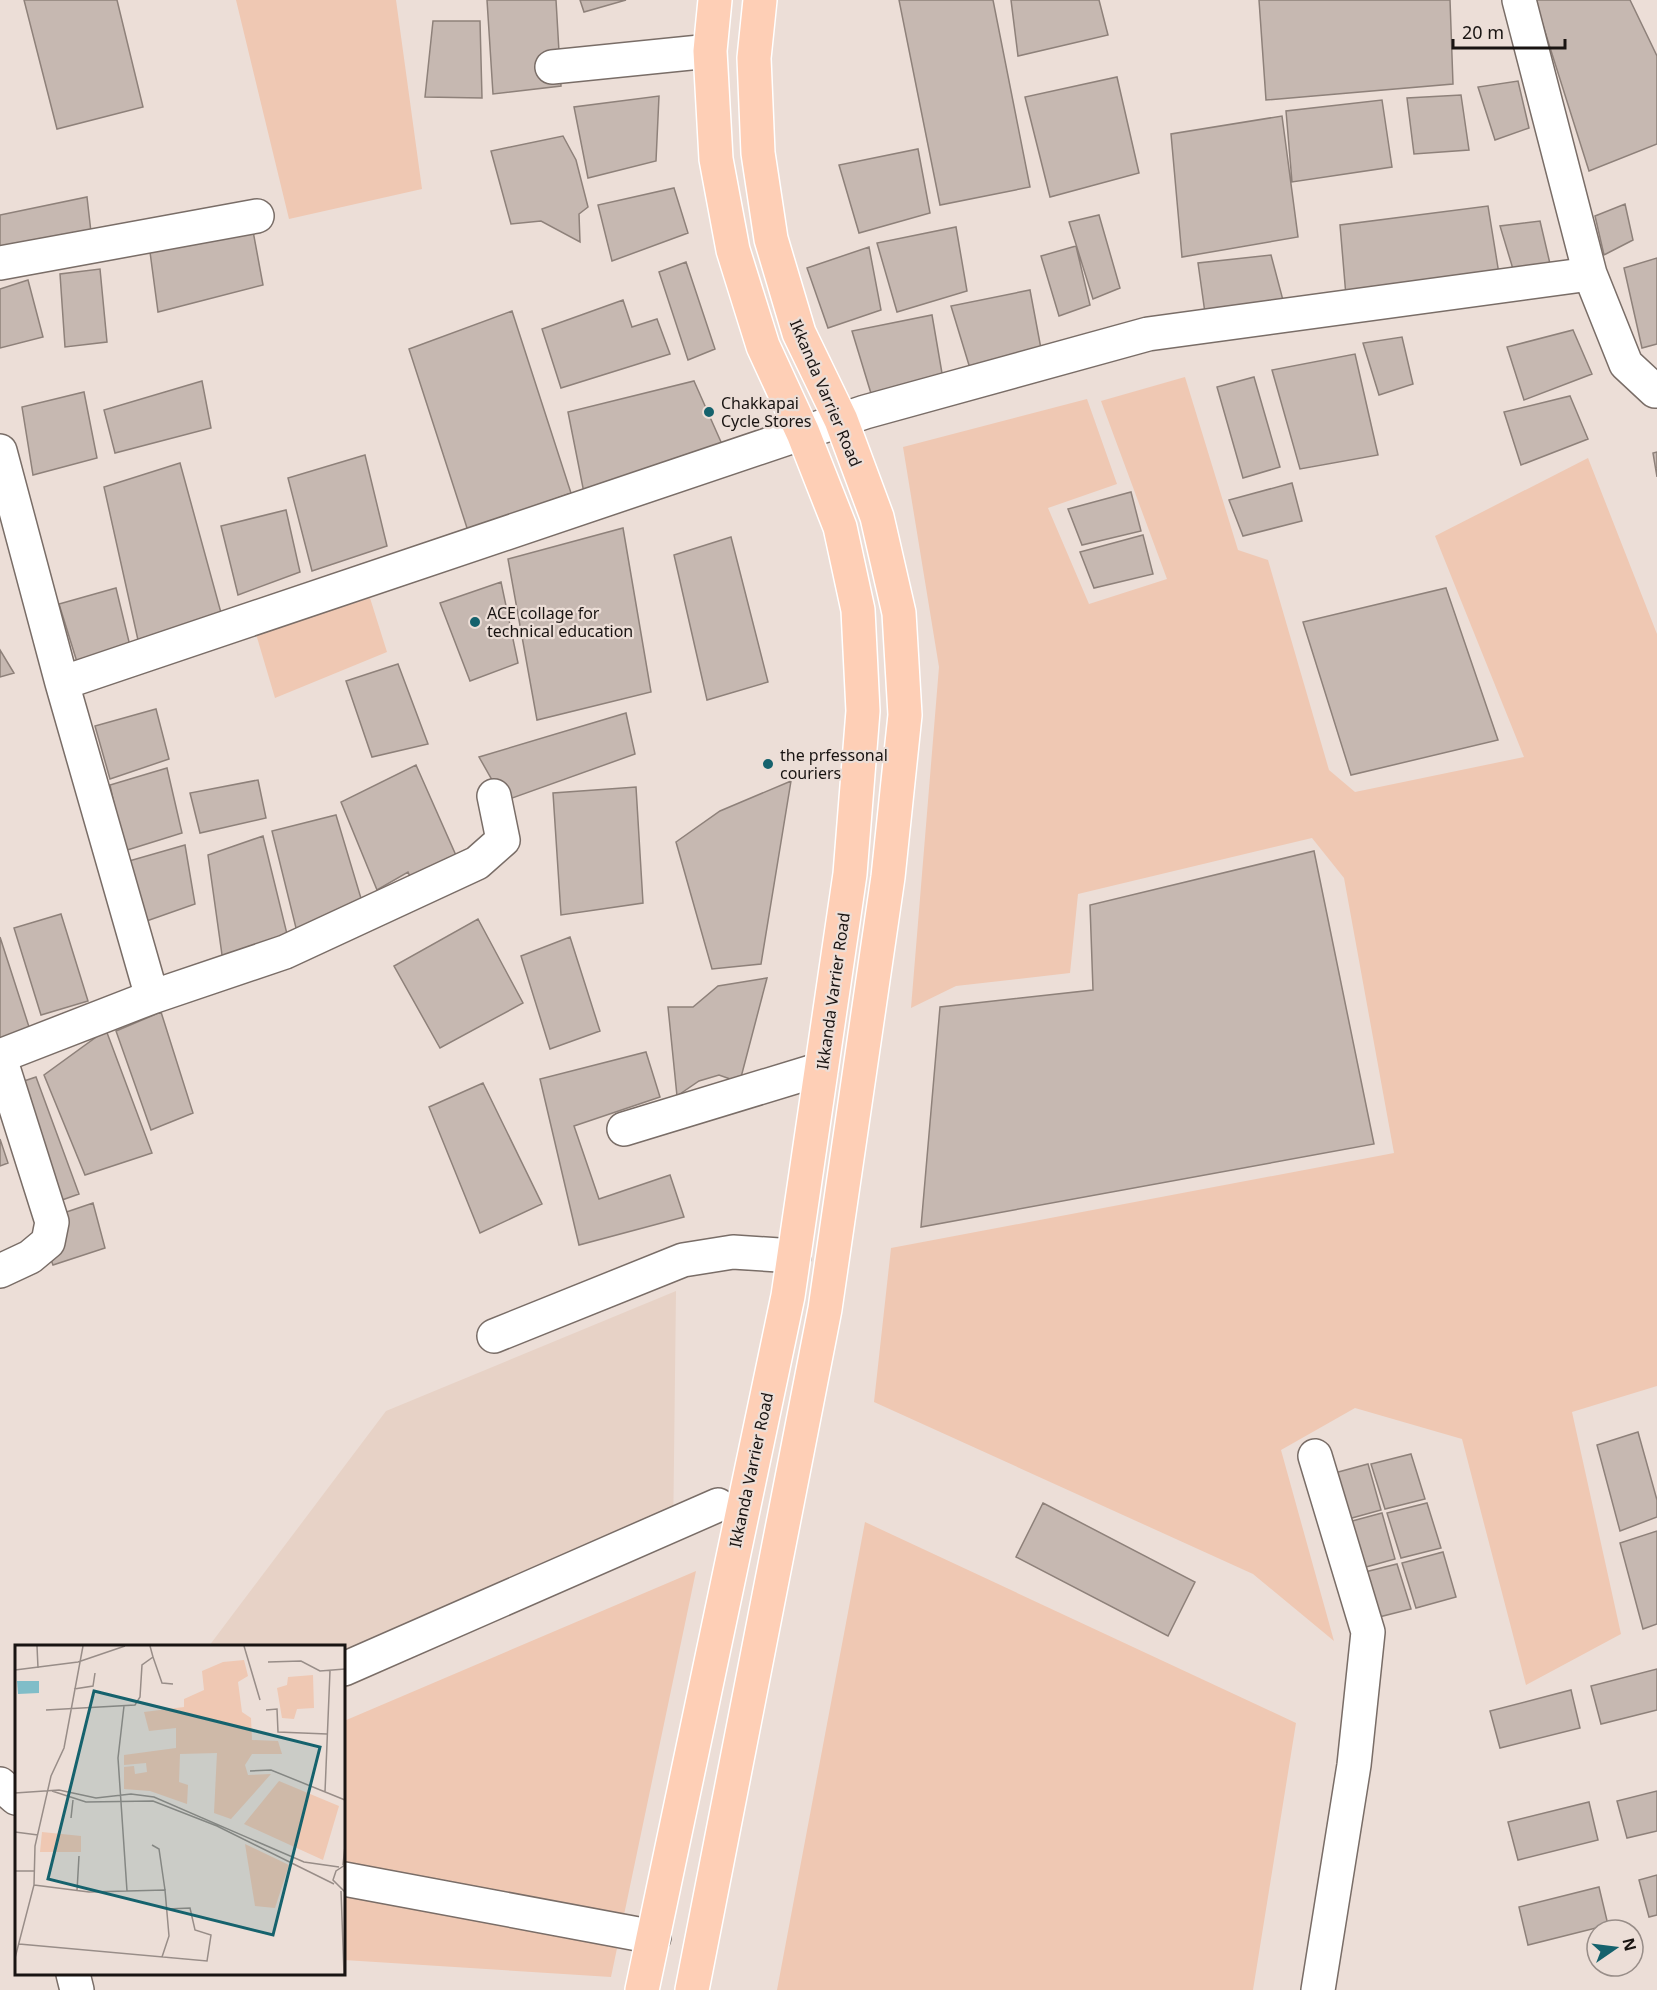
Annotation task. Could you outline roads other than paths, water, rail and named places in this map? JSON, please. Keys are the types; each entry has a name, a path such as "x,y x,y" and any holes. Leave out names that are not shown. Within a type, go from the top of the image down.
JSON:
{"main road":[{"name":"Ikkanda Varrier Road","path":"642,1990 788,1296 850,874 862,711 858,610 840,527 804,433 762,346 733,250 716,159 710,51 715,0"},
{"name":"Ikkanda Varrier Road","path":"692,1990 825,1309 888,876 905,715 899,613 877,517 841,420 799,333 771,239 758,153 754,58 760,0"}],"street":[{"path":"1519,0 1590,274 1626,364 1654,391 1657,391"},
{"path":"552,67 710,51"},
{"path":"0,263 257,216"},
{"path":"62,683 865,412 1148,334 1590,274"},
{"path":"0,450 62,683 152,998"},
{"path":"0,1271 30,1257 48,1242 52,1222 0,1057 152,998 285,952 477,863 502,840 494,796"},
{"path":"624,1129 821,1069"},
{"path":"494,1336 683,1260 733,1252 794,1256"},
{"path":"1315,1456 1368,1632 1354,1765 1318,1990"},
{"path":"345,1669 718,1505"},
{"path":"0,1784 15,1797"},
{"path":"345,1880 654,1937"},
{"path":"72,1975 77,1990"}],"place":[{"name":"Chakkapai Cycle Stores","path":"709,412"},
{"name":"ACE collage for technical education","path":"475,622"},
{"name":"the prfessonal couriers","path":"768,764"}]}
